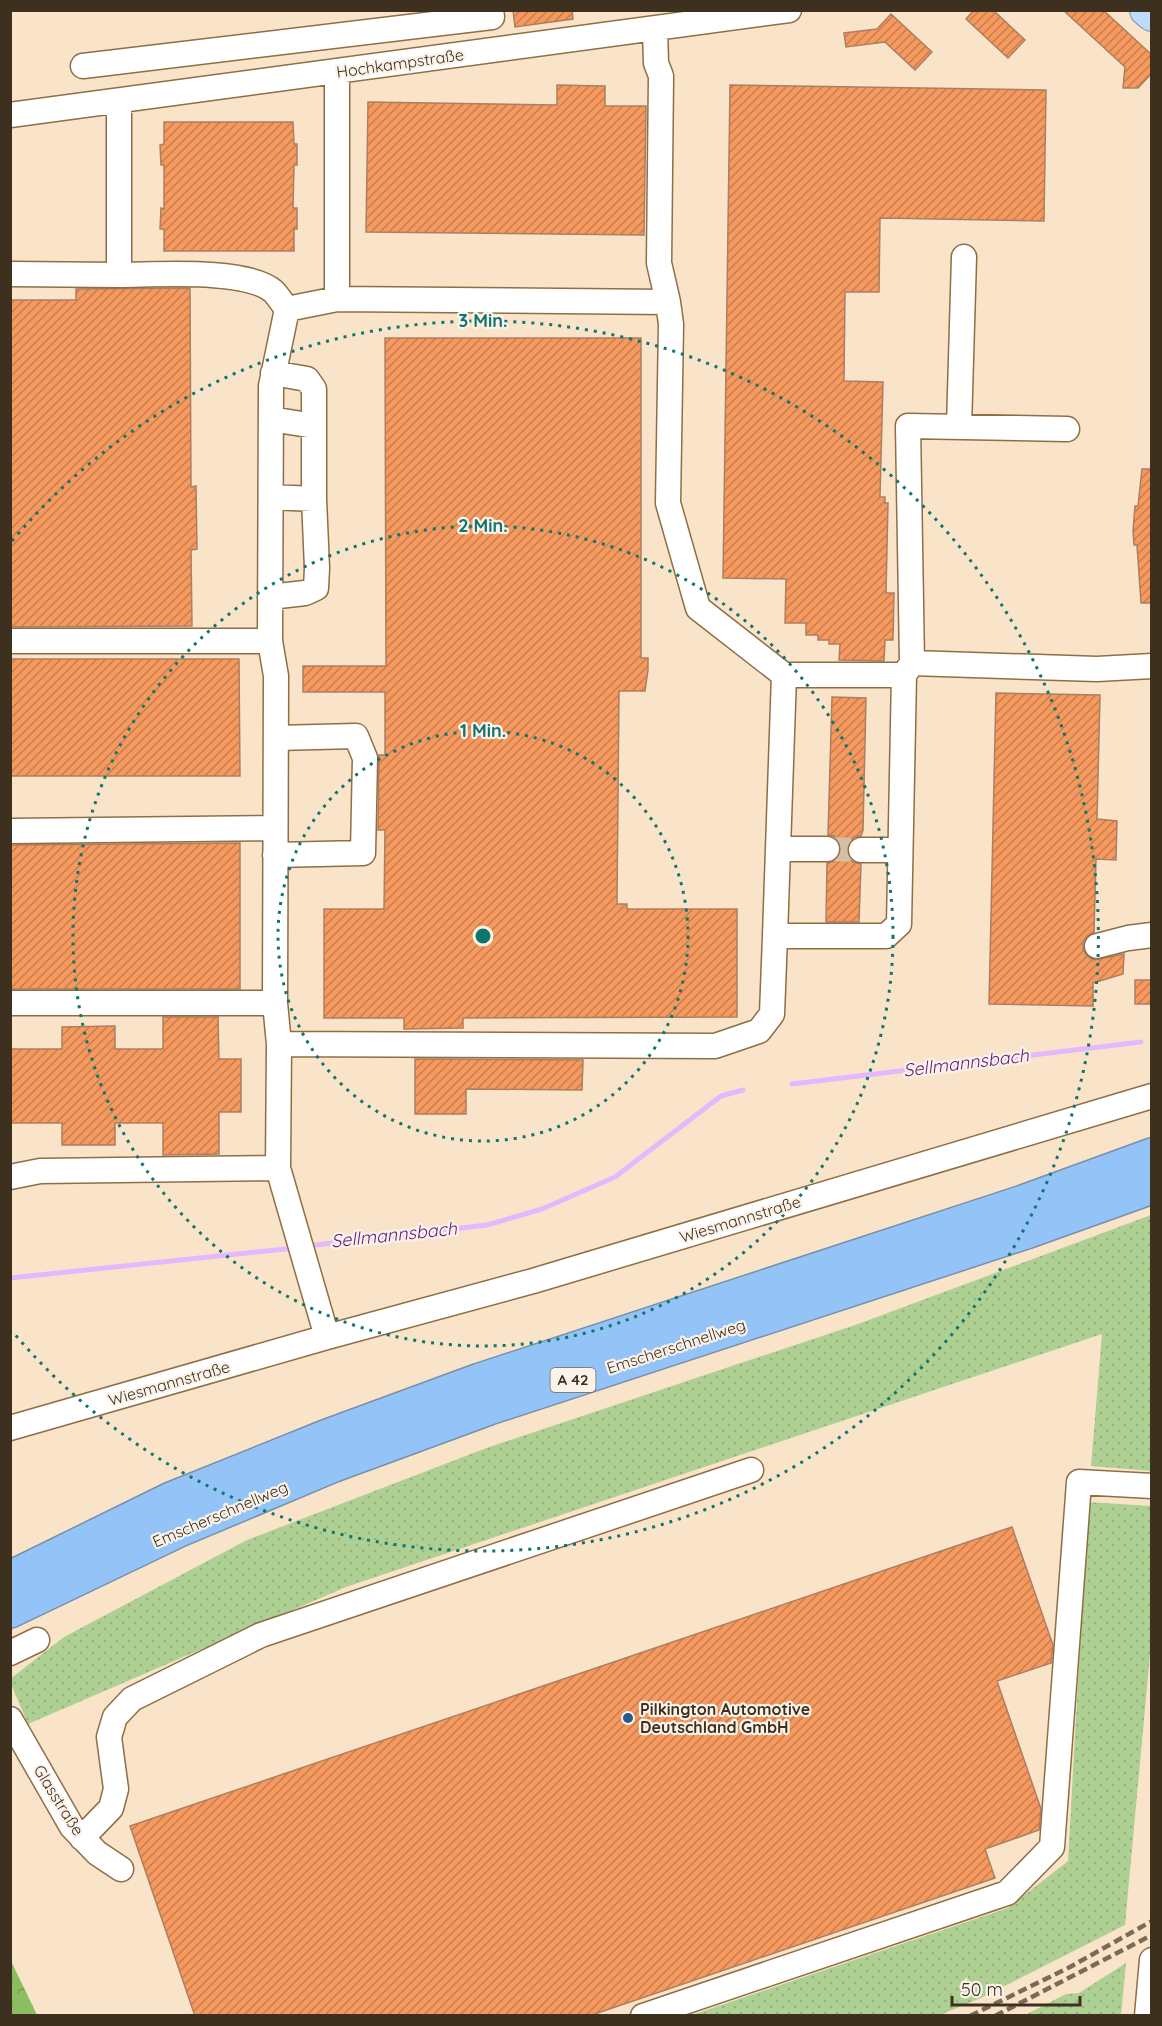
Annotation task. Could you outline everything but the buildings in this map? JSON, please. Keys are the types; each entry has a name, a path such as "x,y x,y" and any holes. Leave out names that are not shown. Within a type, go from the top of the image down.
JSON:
{"highway":[{"name":"Emscherschnellweg","path":"10,1578 171,1499 325,1437 480,1380 1012,1205 1152,1155"},
{"name":"Emscherschnellweg","path":"10,1611 177,1531 334,1465 489,1408 1026,1232 1152,1187"}],"main road":[{"path":"1146,10 1152,15"}],"street":[{"path":"83,66 492,17 491,10"},
{"name":"Hochkampstraße","path":"10,115 789,10"},
{"path":"656,29 656,63 661,76 659,264 671,324 668,503 699,608 784,675 908,669 1097,669 1152,666"},
{"path":"337,72 337,299"},
{"path":"119,102 119,274"},
{"path":"959,427 964,257"},
{"path":"10,274 231,276 255,282 273,291 287,309"},
{"path":"287,309 337,299 668,302"},
{"path":"287,309 273,373 271,419 270,641 276,676 275,1003 279,1044 278,1168 327,1337"},
{"path":"270,597 305,593 315,588 317,568 314,499 314,388 307,379 273,373"},
{"path":"271,419 314,426"},
{"path":"775,936 886,936 899,924 908,669 908,426 1067,429"},
{"path":"271,497 314,499"},
{"path":"10,641 270,641"},
{"path":"279,1044 716,1046 759,1031 772,1014 784,675"},
{"path":"275,855 363,854 365,758 356,736 276,738"},
{"path":"10,831 275,828"},
{"path":"778,849 827,849"},
{"path":"861,850 900,850"},
{"path":"1097,946 1128,938 1152,936"},
{"path":"10,1003 275,1003"},
{"name":"Wiesmannstraße","path":"10,1428 327,1337 533,1281 1152,1096"},
{"path":"10,1177 40,1171 278,1168"},
{"path":"82,1838 111,1808 116,1789 109,1737 115,1717 132,1699 261,1635 751,1470"},
{"path":"643,2016 1007,1893 1052,1847 1079,1482 1152,1486"},
{"path":"10,1653 37,1640"},
{"name":"Glasstraße","path":"10,1719 72,1827 97,1853 121,1869"},
{"path":"1147,2016 1152,1960"}],"green space":[{"path":"1151,1215 1151,1471 1091,1466 1102,1334 346,1587 28,1724 10,1679 64,1637 247,1540 489,1447 858,1324"},
{"path":"1088,1502 1151,1506 1151,1644 1125,1925 983,1997 940,2015 689,2016 1008,1908 1068,1861"},
{"path":"11,1961 37,2015 11,2015"},
{"path":"1126,1963 1121,2015 1025,2015 1066,1994 1079,1993"}],"waterway":[{"name":"Sellmannsbach","path":"792,1084 1141,1042"},
{"name":"Sellmannsbach","path":"307,1246 487,1225 542,1209 615,1177 721,1096 743,1090"},
{"name":"Sellmannsbach","path":"10,1278 295,1248"}],"tunnel":[{"path":"827,849 861,850"}],"railway":[{"path":"970,2016 1070,1967 1152,1921"},
{"path":"995,2016 1152,1935"}],"place":[{"name":"Pilkington Automotive Deutschland GmbH","path":"628,1718"}]}
